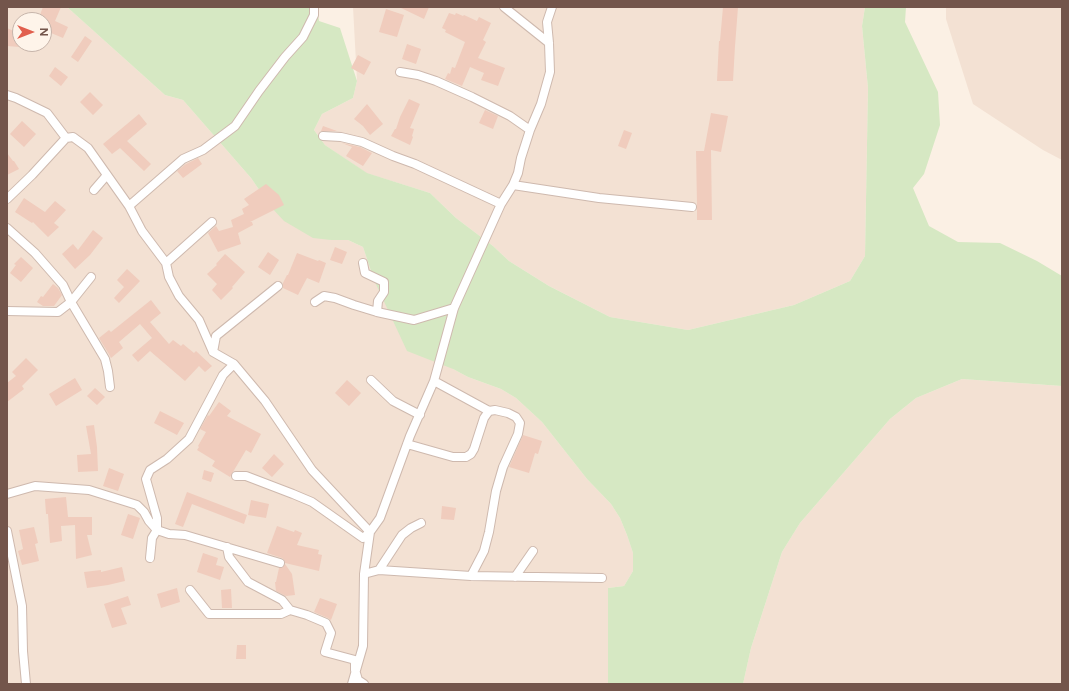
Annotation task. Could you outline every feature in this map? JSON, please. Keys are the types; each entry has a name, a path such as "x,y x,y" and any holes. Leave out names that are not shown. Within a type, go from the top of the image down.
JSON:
{"street":[{"path":"128,206 183,159 203,150 235,126 259,91 285,57 303,37 314,15 314,7"},
{"path":"504,7 549,43"},
{"path":"236,476 246,476 312,502 363,538 370,532 380,518 407,444 434,381 454,308 501,204 513,185 518,173 521,158 530,130 541,104 550,72 547,22 552,7"},
{"path":"400,72 418,75 450,87 510,116 530,130"},
{"path":"7,95 47,113 66,138"},
{"path":"323,136 340,137 362,142 415,164 501,204"},
{"path":"7,199 32,175 66,138 73,137 88,148 128,206 142,231 166,264 179,296 199,320 213,352 234,364 265,401 312,470 370,532"},
{"path":"94,190 107,174"},
{"path":"513,185 599,198 692,207"},
{"path":"166,264 212,222"},
{"path":"7,228 40,258 63,285 71,302 105,359 110,387"},
{"path":"363,263 365,273 384,282 384,292 378,301 377,312"},
{"path":"7,311 58,312 71,302 91,277"},
{"path":"213,352 216,336 278,286"},
{"path":"315,302 324,296 335,298 377,312 414,320 454,308"},
{"path":"150,558 152,538 157,530 157,518 146,479 150,470 167,459 189,439 223,375 234,364"},
{"path":"371,380 393,401 420,415"},
{"path":"434,381 489,411 495,410 508,413 516,417 520,423 518,434 501,473 484,551 471,576"},
{"path":"407,444 454,457 466,457 471,454 474,449 484,418 489,411"},
{"path":"7,494 35,486 89,490 137,505 157,530 169,534 185,535 280,563"},
{"path":"379,570 402,535 421,523"},
{"path":"7,532 22,606 23,651 26,684"},
{"path":"352,684 363,646 364,574 370,532"},
{"path":"227,547 229,557 248,582 282,600 290,610 307,615 326,624 331,632 325,652 355,660 355,670 358,680 364,684"},
{"path":"515,576 533,551"},
{"path":"364,574 379,570 471,576 602,578"},
{"path":"190,590 209,614 281,614 290,610"}],"shaded area":[{"path":"7,7 67,7 165,95 183,100 251,178 271,207 331,240 348,240 363,247 374,280 453,369 468,377 501,389 516,398 542,422 587,479 611,504 620,518 633,553 633,571 624,586 608,588 608,684 7,684"},
{"path":"353,7 865,7 862,26 868,88 865,256 850,281 794,305 688,330 610,317 549,286 509,261 493,246 456,218 430,193 366,173 325,145 314,130 322,114 353,98 357,81"},
{"path":"946,7 1062,7 1062,160 1043,150 973,104 946,19"},
{"path":"962,379 1062,386 1062,684 743,684 751,648 782,552 800,523 890,419 916,398"}],"green space":[{"path":"67,7 317,7 319,21 340,28 357,81 353,98 322,114 314,130 325,145 367,173 430,193 456,218 493,246 509,261 549,286 610,317 688,330 794,305 850,281 865,256 868,88 862,26 865,7 906,7 905,22 938,92 940,125 924,174 913,188 929,226 958,242 1000,243 1037,261 1062,276 1062,386 962,379 916,398 890,419 800,523 782,552 751,648 743,684 608,684 608,588 624,586 633,571 633,553 620,518 611,504 587,479 542,422 516,398 501,389 468,377 453,369 407,351 374,280 363,247 348,240 313,238 284,221 271,207 251,178 183,100 165,95"}],"building":[{"path":"43,7 61,7 55,21 68,27 63,38 52,33 52,12 41,12"},
{"path":"399,7 429,7 424,19"},
{"path":"723,7 738,7 733,81 717,81 719,41"},
{"path":"386,9 404,15 397,37 379,32"},
{"path":"449,13 464,15 477,21 479,17 491,23 483,40 486,42 478,58 505,68 498,86 481,80 484,73 470,67 462,86 445,79 448,73 450,74 452,67 455,68 465,42 445,32 446,30 442,28"},
{"path":"7,28 12,30 12,46 7,46"},
{"path":"85,36 92,41 78,62 71,57"},
{"path":"407,44 421,49 416,64 402,59"},
{"path":"358,55 371,62 364,75 351,68"},
{"path":"55,67 68,77 61,86 49,76"},
{"path":"90,92 103,105 93,115 80,102"},
{"path":"409,99 420,104 410,128 414,129 410,145 391,136 396,129"},
{"path":"367,104 383,124 370,135 363,126 354,119"},
{"path":"485,110 498,116 493,129 479,123"},
{"path":"711,113 728,116 721,152 711,150 712,220 697,220 696,151 704,151"},
{"path":"139,114 147,124 127,141 151,164 144,171 120,148 112,154 103,144"},
{"path":"22,121 36,134 24,147 10,134"},
{"path":"323,126 337,131 321,131"},
{"path":"624,130 632,133 626,149 618,146"},
{"path":"342,143 360,147 372,153 363,166 346,156 352,147"},
{"path":"7,153 19,169 7,175"},
{"path":"198,158 202,164 183,178 177,171 186,164"},
{"path":"266,184 279,195 284,205 250,222 252,222 253,225 238,233 241,244 218,252 208,233 216,226 219,231 233,227 231,220 244,214 242,209 249,205 244,199"},
{"path":"24,198 45,212 55,201 66,210 54,223 59,227 48,237 33,222 32,223 15,212"},
{"path":"93,230 103,238 90,255 75,269 62,254 73,244 78,250"},
{"path":"335,247 347,252 342,264 330,260"},
{"path":"268,252 279,260 270,275 258,267"},
{"path":"297,253 326,263 319,283 307,278 298,295 283,288 283,283"},
{"path":"225,254 245,272 232,287 233,288 221,300 212,290 217,284 207,274 217,265 216,264"},
{"path":"21,257 33,268 21,282 10,273 16,265 14,264"},
{"path":"127,269 140,281 119,303 114,298 124,287 117,280"},
{"path":"53,284 58,288 62,295 54,306 43,306 37,302"},
{"path":"151,300 161,313 150,322 169,344 173,340 181,346 183,344 194,353 196,351 212,366 205,372 199,366 185,381 150,351 138,362 132,355 152,338 140,324 119,342 123,348 111,358 99,338 109,330 111,332"},
{"path":"26,358 38,370 22,386 24,389 7,402 7,383 16,376 12,372"},
{"path":"75,378 82,390 56,406 49,394"},
{"path":"347,380 361,393 349,406 335,393"},
{"path":"95,388 105,397 97,405 87,396"},
{"path":"219,402 231,411 227,416 261,434 251,453 246,450 230,477 212,466 215,461 197,450 206,432 200,429 208,415 209,416"},
{"path":"160,411 184,423 177,435 154,423"},
{"path":"94,425 98,471 78,472 77,455 91,454 86,426"},
{"path":"523,435 542,441 538,454 535,453 529,473 509,467"},
{"path":"274,454 284,464 272,477 262,468"},
{"path":"109,468 124,474 118,491 103,486"},
{"path":"204,470 214,473 211,482 202,479"},
{"path":"187,492 247,515 244,524 192,504 183,527 175,524"},
{"path":"66,497 68,517 92,517 92,535 87,535 92,555 76,559 75,525 61,526 62,541 50,543 48,514 46,514 45,499"},
{"path":"251,500 269,504 266,518 248,515"},
{"path":"442,506 456,508 454,520 441,519"},
{"path":"128,514 140,518 133,539 121,535"},
{"path":"277,526 302,533 297,545 319,550 318,554 322,555 319,571 285,563 282,558 267,553"},
{"path":"34,527 38,543 35,544 39,561 22,565 18,551 23,549 19,530"},
{"path":"203,553 218,558 216,565 224,567 220,580 197,572"},
{"path":"285,564 292,574 295,595 286,596 276,591 275,582 279,568 283,567"},
{"path":"122,567 125,581 87,588 84,572 101,570 101,572"},
{"path":"177,588 180,602 161,608 157,594"},
{"path":"231,589 232,608 222,608 221,590"},
{"path":"128,596 131,605 121,608 127,624 112,628 104,604"},
{"path":"320,598 337,604 331,620 314,612"},
{"path":"237,645 246,645 246,659 236,659"}]}
